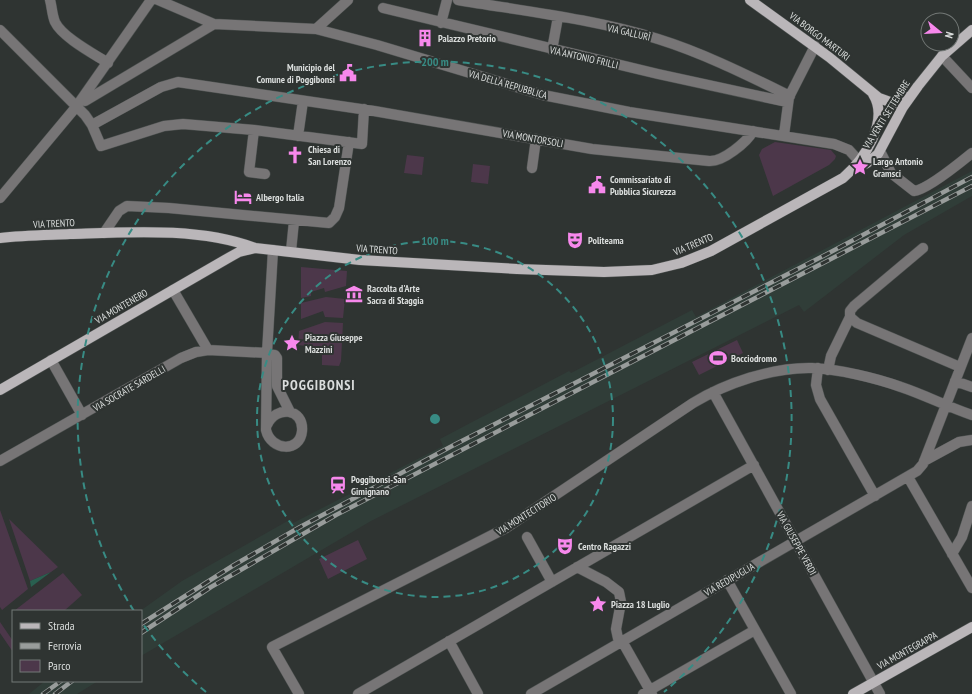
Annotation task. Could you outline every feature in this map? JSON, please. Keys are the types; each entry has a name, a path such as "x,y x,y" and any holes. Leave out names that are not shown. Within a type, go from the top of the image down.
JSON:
{"main road":[{"name":"VIA BORGO MARTURI","path":"750,0 815,46 873,94"},
{"name":"VIA VENTI SETTEMBRE","path":"851,171 867,163 880,151 910,96 942,56 972,30"},
{"path":"873,94 890,102 898,103 910,96"},
{"path":"851,171 859,161 872,139 878,121 878,103 873,94"},
{"name":"VIA TRENTO","path":"0,238 104,233 168,232 239,242 255,248 351,259 587,272 652,270 680,264 711,251 827,188 851,171"},
{"path":"219,262 225,251 220,239"},
{"name":"VIA MONTENERO","path":"0,390 219,262 239,252 255,248"},
{"name":"VIA MONTEGRAPPA","path":"853,694 972,627"}],"street":[{"path":"50,0 54,18 58,26 69,36 108,63"},
{"path":"0,198 80,104 151,0"},
{"name":"VIA DELLA REPUBBLICA","path":"158,0 214,24 316,29 383,47 538,94 629,112 784,135 842,147 853,153 859,161"},
{"path":"316,29 348,0"},
{"path":"441,23 447,0"},
{"name":"VIA GALLURÌ","path":"458,0 558,18 663,41 741,73 788,99"},
{"name":"VIA ANTONIO FRILLI","path":"383,8 552,50 788,99"},
{"path":"552,50 558,18"},
{"path":"80,104 214,24"},
{"path":"0,30 80,104 92,125 101,146 157,128 177,124 254,130 362,144 364,109"},
{"path":"784,135 788,99 815,46"},
{"path":"942,56 972,88"},
{"name":"VIA MONTORSOLI","path":"92,125 164,85 175,83 253,92 303,101 364,109 601,150 713,161 721,158 742,144 753,131"},
{"path":"298,136 303,101"},
{"path":"254,130 249,172 265,174"},
{"path":"532,168 536,139"},
{"path":"104,233 119,211 127,206 169,208 328,224 336,218 340,205 349,142"},
{"path":"880,151 889,170 906,186 914,191 920,190 972,153"},
{"path":"291,251 294,221"},
{"path":"875,496 820,399 816,385 853,308 923,248"},
{"path":"267,353 274,354 277,357 277,386 290,412 299,419 302,430 301,435 294,444 283,447 274,443 268,435 267,425 267,353 273,250"},
{"path":"173,290 208,350"},
{"path":"850,317 857,323 960,367"},
{"path":"924,461 972,338"},
{"name":"VIA SOCRATE SARDELLI","path":"0,461 181,358 196,352 208,350 267,353"},
{"path":"51,360 82,415"},
{"name":"VIA MONTECITORIO","path":"299,694 272,647 506,528 693,403 733,383 795,369 823,369 868,378 900,387 972,415"},
{"path":"955,381 972,387"},
{"name":"VIA GIUSEPPE VERDI","path":"713,392 880,694"},
{"path":"267,425 273,415 278,412 290,412"},
{"path":"924,461 959,442 972,440"},
{"name":"VIA REDIPUGLIA","path":"531,694 908,477 919,470 924,461"},
{"path":"359,694 754,465"},
{"path":"908,477 972,588"},
{"path":"952,554 970,520 972,506"},
{"path":"528,537 552,582"},
{"path":"577,567 609,584 619,592 621,602 616,629 620,642 648,693 755,630"},
{"path":"727,580 791,694"},
{"path":"449,641 478,694"}],"shaded area":[{"path":"972,171 972,196 904,235 804,312 799,305 371,521 142,655 141,610 182,581 291,519 293,523 443,446 440,439 569,371 571,373 692,310 696,317"},
{"path":"51,572 31,587 30,581"},
{"path":"44,682 96,682 77,694 29,694"}],"green space":[{"path":"775,142 831,150 836,156 829,165 773,196 759,155 762,149"},
{"path":"407,155 424,157 422,175 404,173"},
{"path":"473,164 490,166 488,184 471,182"},
{"path":"301,267 347,271 346,286 325,292 324,288 311,292 311,296 301,298"},
{"path":"326,297 345,299 343,318 325,317 323,311 301,319 301,303"},
{"path":"325,322 343,323 341,361 339,366 322,365 322,348 298,345 299,331"},
{"name":"Bocciodromo","path":"737,340 743,353 699,375 692,362"},
{"path":"0,510 28,589 2,610 0,607"},
{"path":"9,519 58,567 51,572 30,581"},
{"path":"358,540 367,559 328,579 319,559"},
{"path":"63,573 82,595 65,610 15,610"},
{"path":"0,622 12,640 12,651 0,633"}],"railway":[{"path":"142,623 234,565 300,527 452,446 827,254 972,177"},
{"path":"142,632 211,587 336,515 972,186"},
{"path":"43,694 60,682"},
{"path":"55,694 71,682"}],"place":[{"name":"Palazzo Pretorio","path":"425,38"},
{"name":"Municipio del Comune di Poggibonsi","path":"348,73"},
{"name":"Chiesa di San Lorenzo","path":"295,155"},
{"name":"Largo Antonio Gramsci","path":"860,167"},
{"name":"Commissariato di Pubblica Sicurezza","path":"597,185"},
{"name":"Albergo Italia","path":"243,197"},
{"name":"Politeama","path":"575,240"},
{"name":"Raccolta d'Arte Sacra di Staggia","path":"354,294"},
{"name":"Piazza Giuseppe Mazzini","path":"292,343"},
{"name":"Bocciodromo","path":"718,358"},
{"name":"Poggibonsi-San Gimignano","path":"338,485"},
{"name":"Centro Ragazzi","path":"565,546"},
{"name":"Piazza 18 Luglio","path":"598,604"}],"district":[{"name":"POGGIBONSI","path":"319,385"}]}
